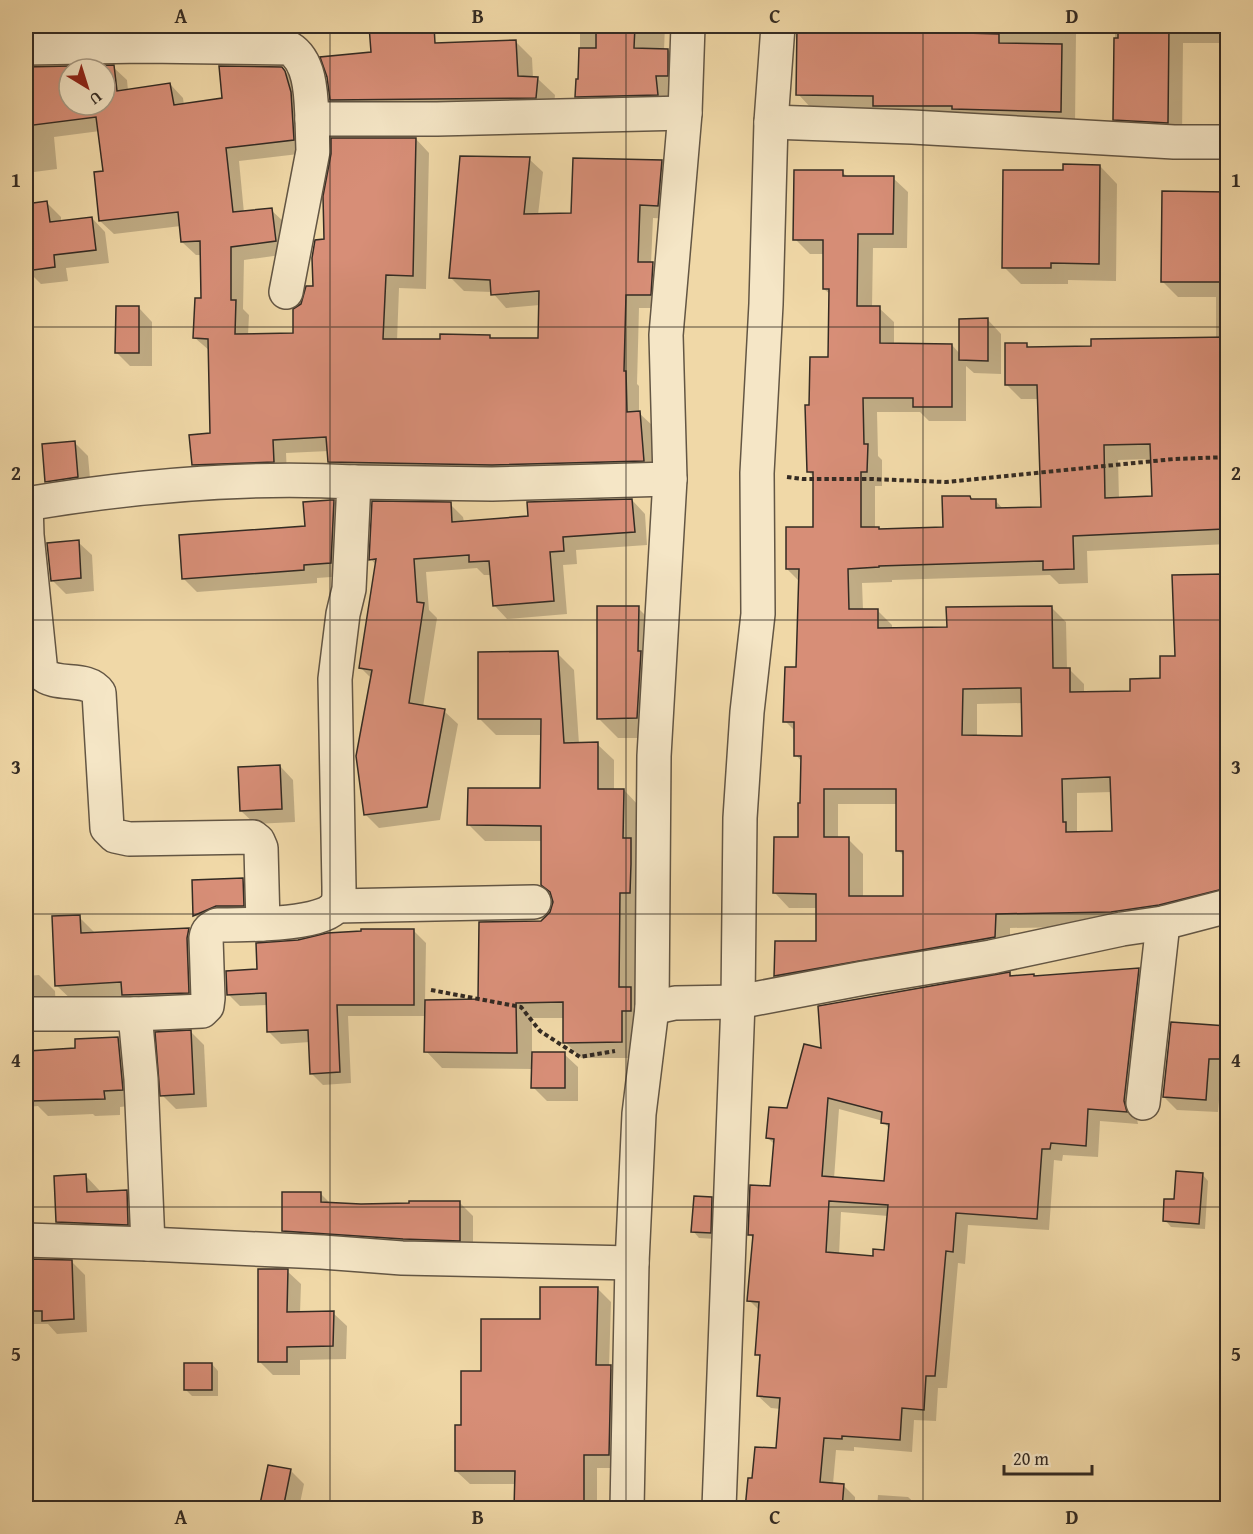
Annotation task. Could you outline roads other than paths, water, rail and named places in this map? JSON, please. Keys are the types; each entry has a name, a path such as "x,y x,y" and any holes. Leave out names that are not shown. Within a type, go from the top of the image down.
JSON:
{"street":[{"path":"627,1509 632,1263 639,1114 664,1005 654,756 670,479 666,335 685,113 688,26"},
{"path":"719,1509 740,818 747,712 758,614 757,473 766,304 771,122 778,26"},
{"path":"26,48 154,46 289,48 296,52 304,63 312,119 313,151 286,292"},
{"path":"312,119 437,119 685,113"},
{"path":"771,122 912,127 1174,142 1227,142"},
{"path":"263,924 261,848 253,837 129,839 115,836 107,828 99,693 92,685 46,678 41,674 26,504 179,485 314,480 492,484 670,479"},
{"path":"26,1014 135,1014 201,1011 207,1006 208,998 207,932 217,925 263,924 315,918 327,914 336,906 339,887 335,680 343,614 349,589 354,482"},
{"path":"336,906 534,903"},
{"path":"664,1005 733,1003 991,957 1122,928 1162,923 1227,906"},
{"path":"1143,1102 1162,923"},
{"path":"135,1014 141,1079 148,1244"},
{"path":"26,1240 322,1252 402,1258 632,1263"}]}
